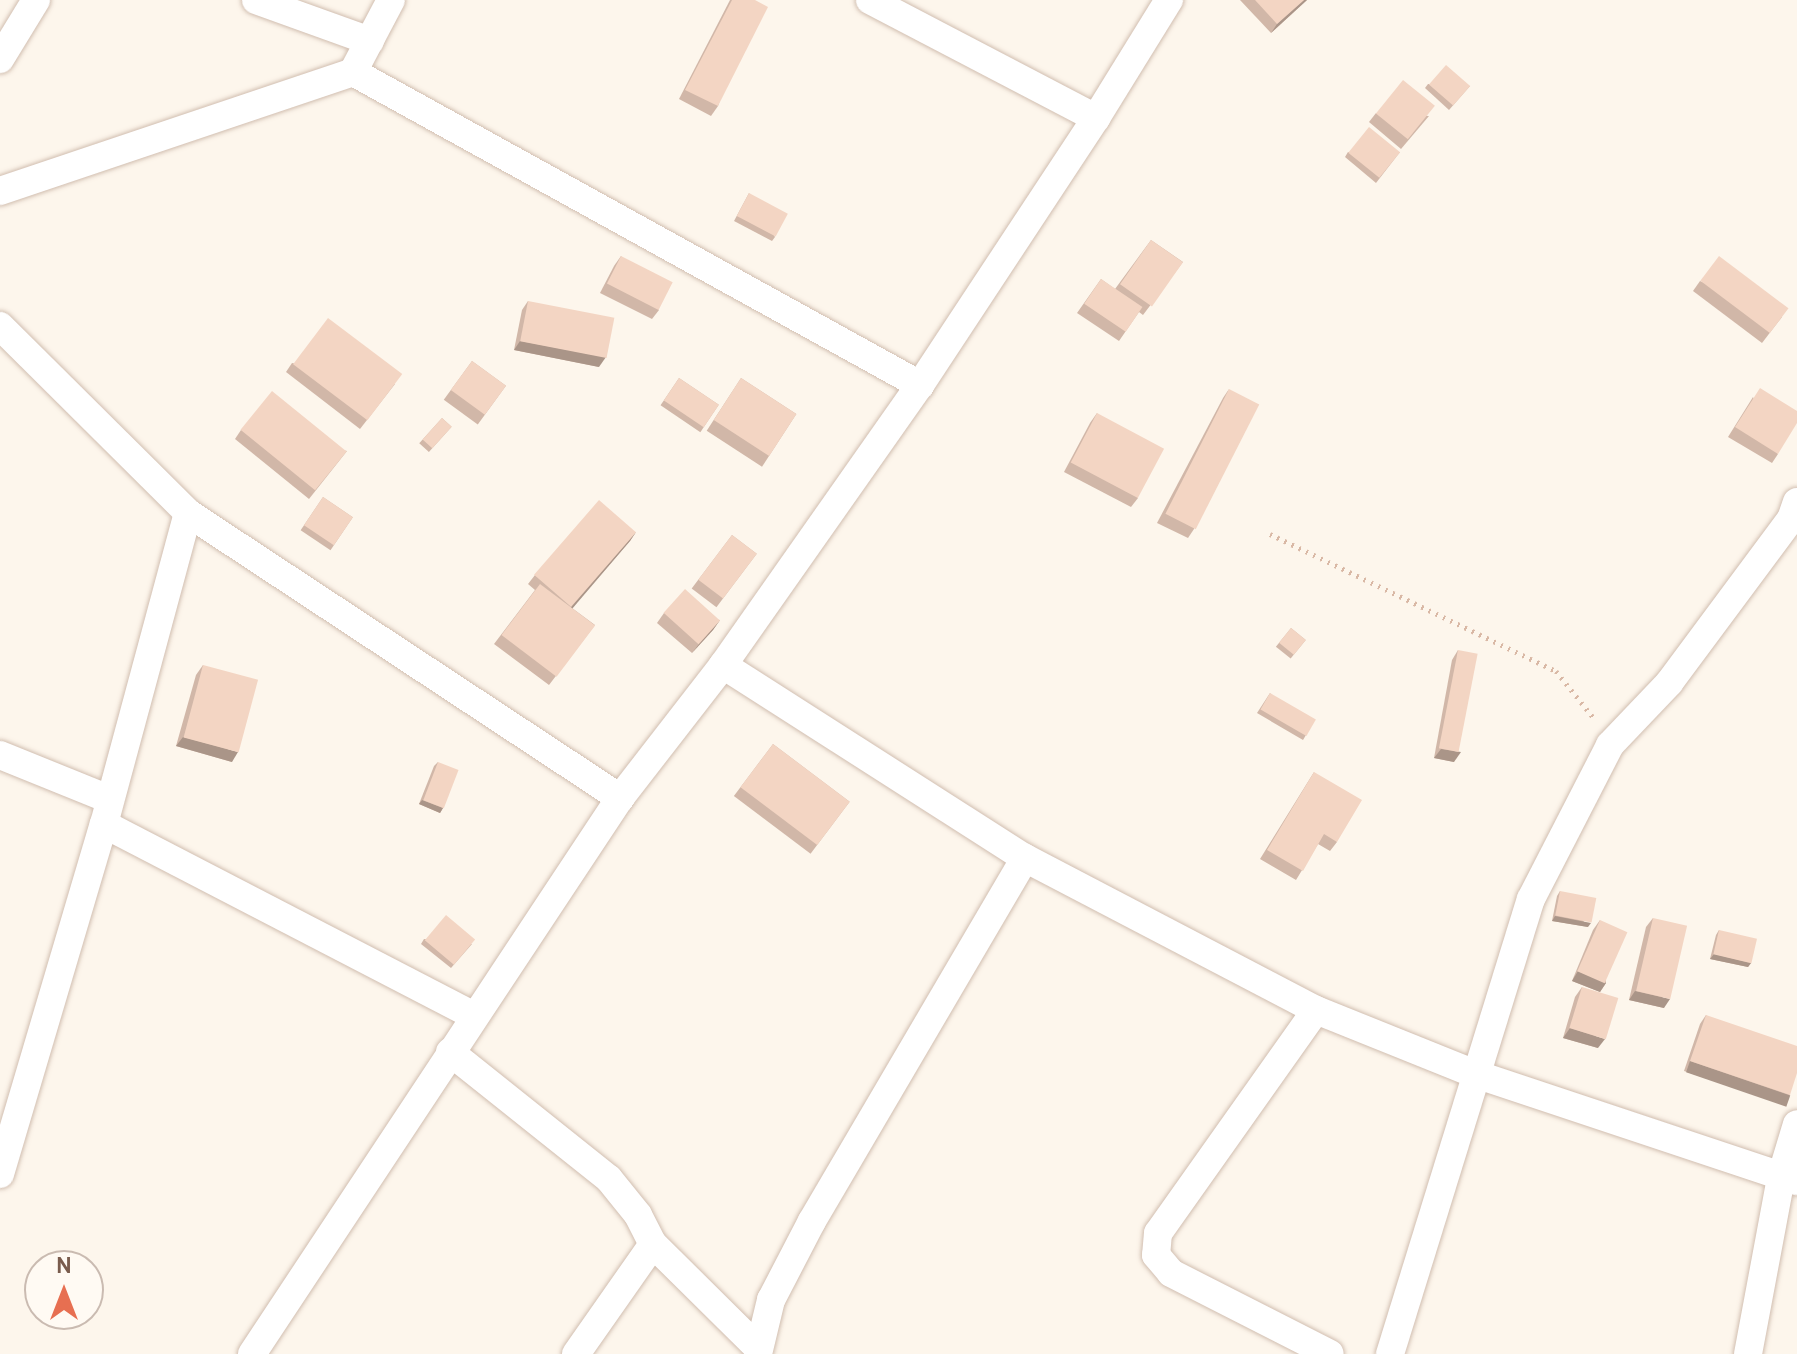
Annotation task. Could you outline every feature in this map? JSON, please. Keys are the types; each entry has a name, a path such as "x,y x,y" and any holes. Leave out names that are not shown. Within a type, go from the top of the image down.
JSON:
{"street":[{"path":"0,59 36,0"},
{"path":"256,0 370,41"},
{"path":"0,191 353,72 391,0"},
{"path":"870,0 1096,118"},
{"path":"252,1354 620,798 723,665 920,385 1096,118 1169,0"},
{"path":"353,72 920,385"},
{"path":"0,326 188,513 620,798"},
{"path":"0,1174 10,1105 106,811 188,513"},
{"path":"1390,1354 1531,899 1610,745 1669,683 1795,515"},
{"path":"723,665 1025,858 1316,1010 1475,1074 1789,1179"},
{"path":"0,755 474,1016"},
{"path":"758,1351 771,1300 812,1221 1025,858"},
{"path":"1316,1010 1158,1233 1156,1255 1171,1273 1330,1354"},
{"path":"450,1052 609,1179 638,1215 653,1244 758,1351"},
{"path":"1748,1354 1789,1179 1797,1124"},
{"path":"576,1354 653,1244"}],"path":[{"path":"1270,534 1556,671 1585,705 1610,745"}],"building":[{"path":"732,0 755,0 768,7 718,106 685,90"},
{"path":"1255,0 1304,0 1277,24"},
{"path":"1446,65 1470,86 1453,106 1429,85"},
{"path":"1403,80 1435,106 1408,139 1376,113"},
{"path":"1369,127 1400,152 1379,178 1348,153"},
{"path":"749,193 788,214 776,237 737,216"},
{"path":"1151,240 1183,262 1152,307 1120,284"},
{"path":"621,256 673,282 659,310 607,284"},
{"path":"1719,256 1788,308 1770,333 1700,281"},
{"path":"1101,279 1142,307 1126,332 1084,304"},
{"path":"528,301 614,318 607,358 520,341"},
{"path":"328,318 402,374 367,420 293,364"},
{"path":"472,361 506,386 485,415 451,390"},
{"path":"679,378 719,405 704,427 664,400"},
{"path":"741,378 796,414 769,456 714,420"},
{"path":"1760,388 1797,411 1797,423 1778,454 1735,427"},
{"path":"1229,389 1259,404 1196,529 1165,514"},
{"path":"272,391 347,451 315,490 241,430"},
{"path":"1097,413 1164,449 1138,498 1071,462"},
{"path":"442,418 452,427 432,448 423,440"},
{"path":"323,497 353,517 334,545 304,525"},
{"path":"599,500 636,532 571,607 534,575"},
{"path":"732,535 757,554 723,598 698,580"},
{"path":"540,584 595,626 557,677 501,635"},
{"path":"685,589 720,620 699,644 664,613"},
{"path":"1291,628 1306,640 1294,655 1279,643"},
{"path":"1458,650 1478,654 1459,752 1439,748"},
{"path":"203,665 258,680 239,752 184,737"},
{"path":"1270,693 1316,720 1306,736 1260,709"},
{"path":"773,744 850,802 817,845 741,787"},
{"path":"438,762 459,770 444,808 423,800"},
{"path":"1314,772 1362,800 1337,842 1324,834 1303,871 1267,850"},
{"path":"1560,891 1596,898 1592,923 1555,916"},
{"path":"446,915 475,939 454,965 425,940"},
{"path":"1653,918 1687,926 1670,999 1636,991"},
{"path":"1600,920 1627,932 1605,983 1577,971"},
{"path":"1719,930 1757,939 1751,963 1713,954"},
{"path":"1582,987 1618,998 1606,1039 1569,1028"},
{"path":"1706,1015 1797,1046 1797,1073 1790,1095 1690,1061"}]}
